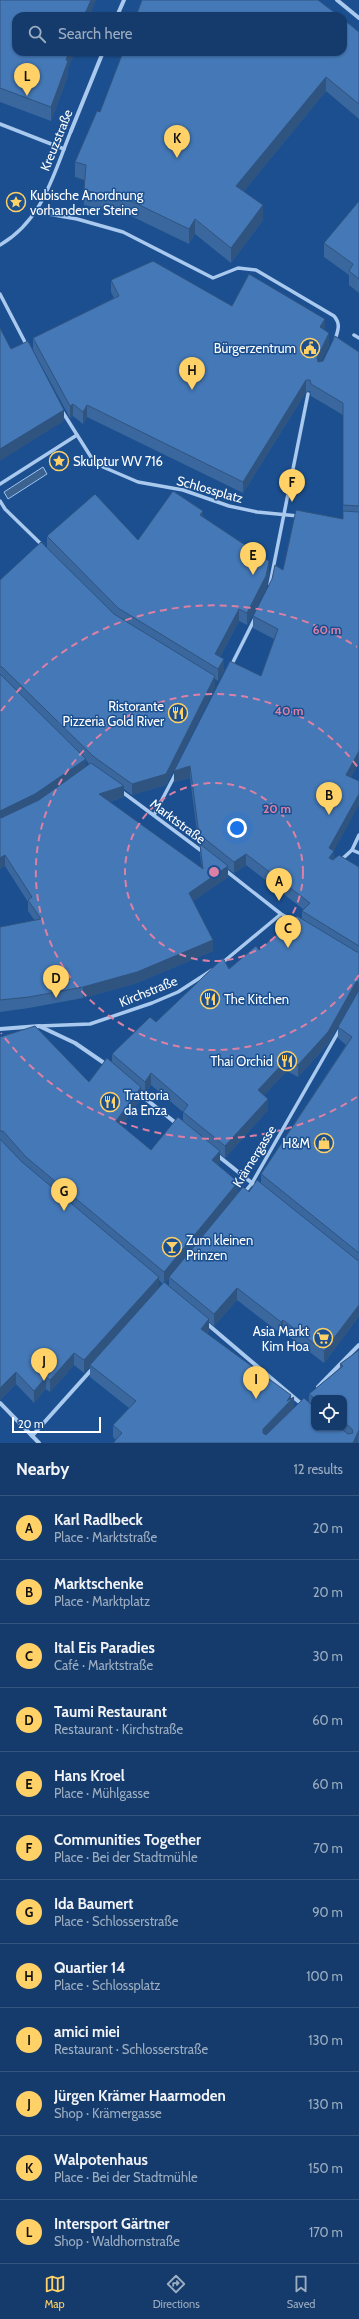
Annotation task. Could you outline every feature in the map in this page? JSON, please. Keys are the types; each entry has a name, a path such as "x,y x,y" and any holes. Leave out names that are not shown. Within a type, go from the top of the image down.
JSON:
{"street":[{"path":"119,12 124,0"},
{"path":"337,0 359,18"},
{"name":"Kreuzstraße","path":"0,245 15,236 37,212 101,56"},
{"path":"0,124 64,148"},
{"path":"37,212 77,219 123,232 213,278 238,268 256,270 334,316 339,327 332,344"},
{"path":"0,294 30,350"},
{"path":"354,335 359,338"},
{"path":"269,589 308,394"},
{"name":"Schlossplatz","path":"60,406 76,435 91,457 103,467 138,482 183,490 243,509 306,517"},
{"path":"0,484 76,435"},
{"path":"0,501 5,509 46,549"},
{"path":"227,672 259,610"},
{"path":"154,815 177,770"},
{"name":"Marktstraße","path":"116,788 154,815 208,857"},
{"path":"337,864 352,850 359,835"},
{"path":"352,850 359,853"},
{"path":"220,866 282,914 300,924"},
{"name":"Kirchstraße","path":"0,1029 90,1024 152,1003 178,992 226,960 282,914"},
{"name":"Krämergasse","path":"242,1195 252,1183 343,1023"},
{"path":"39,1026 76,1043 112,1070"},
{"path":"135,1090 184,1129"},
{"path":"215,1154 264,1192"},
{"path":"201,1319 308,1409"},
{"path":"312,1394 359,1345"},
{"path":"32,1436 96,1366"},
{"path":"297,1410 307,1399"},
{"path":"0,1402 39,1443"}],"water":[{"path":"43,467 47,474 8,499 4,492"}],"building":[{"path":"0,0 91,0 86,12 12,12 12,56 68,56 66,60 68,61 51,107 0,88"},
{"path":"142,0 318,0 334,12 138,12"},
{"path":"347,22 359,32 359,104 326,77 236,186 263,205 231,248 195,219 189,229 131,201 84,190 86,165 75,162 97,111 100,112 121,56 347,56"},
{"path":"359,201 359,279 349,271 353,264 324,243"},
{"path":"153,261 232,306 249,274 325,319 320,327 329,333 317,358 318,362 323,361 335,336 359,352 359,506 343,505 343,403 311,384 310,380 306,380 243,482 87,405 83,412 73,404 70,406 33,338 119,296 111,280"},
{"path":"0,328 11,349 28,341 64,410 0,449"},
{"path":"173,491 203,511 200,515 269,561 266,576 247,613 239,609 215,654 224,659 218,669 118,608 47,536 95,494 138,540"},
{"path":"296,510 343,519 343,511 359,512 359,751 346,775 359,781 359,794 329,848 334,851 329,858 333,860 339,855 359,867 359,946 302,911 310,903 246,854 234,862 199,834 190,766 174,771 230,661 261,676 278,629 253,616 272,579 275,565 283,570"},
{"path":"41,542 114,614 215,676 166,774 132,784 93,756 2,667 0,667 0,580"},
{"path":"0,674 86,759 35,794 0,811"},
{"path":"91,763 124,786 99,794 203,869 200,844 228,866 189,893 213,940 137,972 83,987 29,997 0,1000 0,927 41,919 28,900 32,897 5,855 0,858 0,817 1,818 39,800"},
{"path":"297,916 359,952 359,981 356,982 328,1032 298,1065 287,1059 258,1090 268,1099 225,1146 183,1112 188,1105 151,1073 145,1082 112,1054 150,1017 156,1022 223,958 229,969 256,946 259,950"},
{"name":"H&M","path":"359,990 359,1253 261,1174 352,1037 338,1027"},
{"path":"35,1026 89,1082 107,1058 141,1087 116,1121 151,1150 178,1117 220,1151 212,1160 238,1182 164,1272 26,1157 3,1131 0,1131 0,1037"},
{"path":"0,1139 22,1162 159,1277 84,1360 74,1353 50,1380 46,1377 34,1391 16,1372 0,1388"},
{"path":"257,1180 357,1260 359,1260 359,1305 324,1351 283,1320 281,1322 237,1288 214,1314 169,1277 243,1187 249,1192"},
{"path":"164,1282 209,1319 201,1329 291,1395 287,1401 294,1397 263,1429 263,1433 266,1435 304,1398 311,1404 311,1431 344,1431 348,1434 353,1433 352,1429 347,1425 347,1395 311,1396 309,1394 343,1366 340,1364 359,1350 359,1430 353,1443 113,1443 122,1433 113,1425 136,1401 90,1365"}],"place":[{"name":"Intersport Gärtner","path":"27,96"},
{"name":"Walpotenhaus","path":"177,158"},
{"name":"Kubische Anordnung vorhandener Steine","path":"16,202"},
{"name":"Bürgerzentrum","path":"310,348"},
{"name":"Quartier 14","path":"192,390"},
{"name":"Skulptur WV 716","path":"59,461"},
{"name":"Communities Together","path":"292,502"},
{"name":"Hans Kroel","path":"253,575"},
{"name":"Ristorante Pizzeria Gold River","path":"178,713"},
{"name":"Marktschenke","path":"329,815"},
{"name":"Karl Radlbeck","path":"279,901"},
{"name":"Ital Eis Paradies","path":"288,948"},
{"name":"Taumi Restaurant","path":"56,998"},
{"name":"The Kitchen","path":"210,999"},
{"name":"Thai Orchid","path":"287,1061"},
{"name":"Trattoria da Enza","path":"110,1102"},
{"name":"H&M","path":"324,1143"},
{"name":"Ida Baumert","path":"64,1211"},
{"name":"Zum kleinen Prinzen","path":"172,1247"},
{"name":"Asia Markt Kim Hoa","path":"323,1338"},
{"name":"Jürgen Krämer Haarmoden","path":"44,1381"},
{"name":"amici miei","path":"256,1399"}]}
